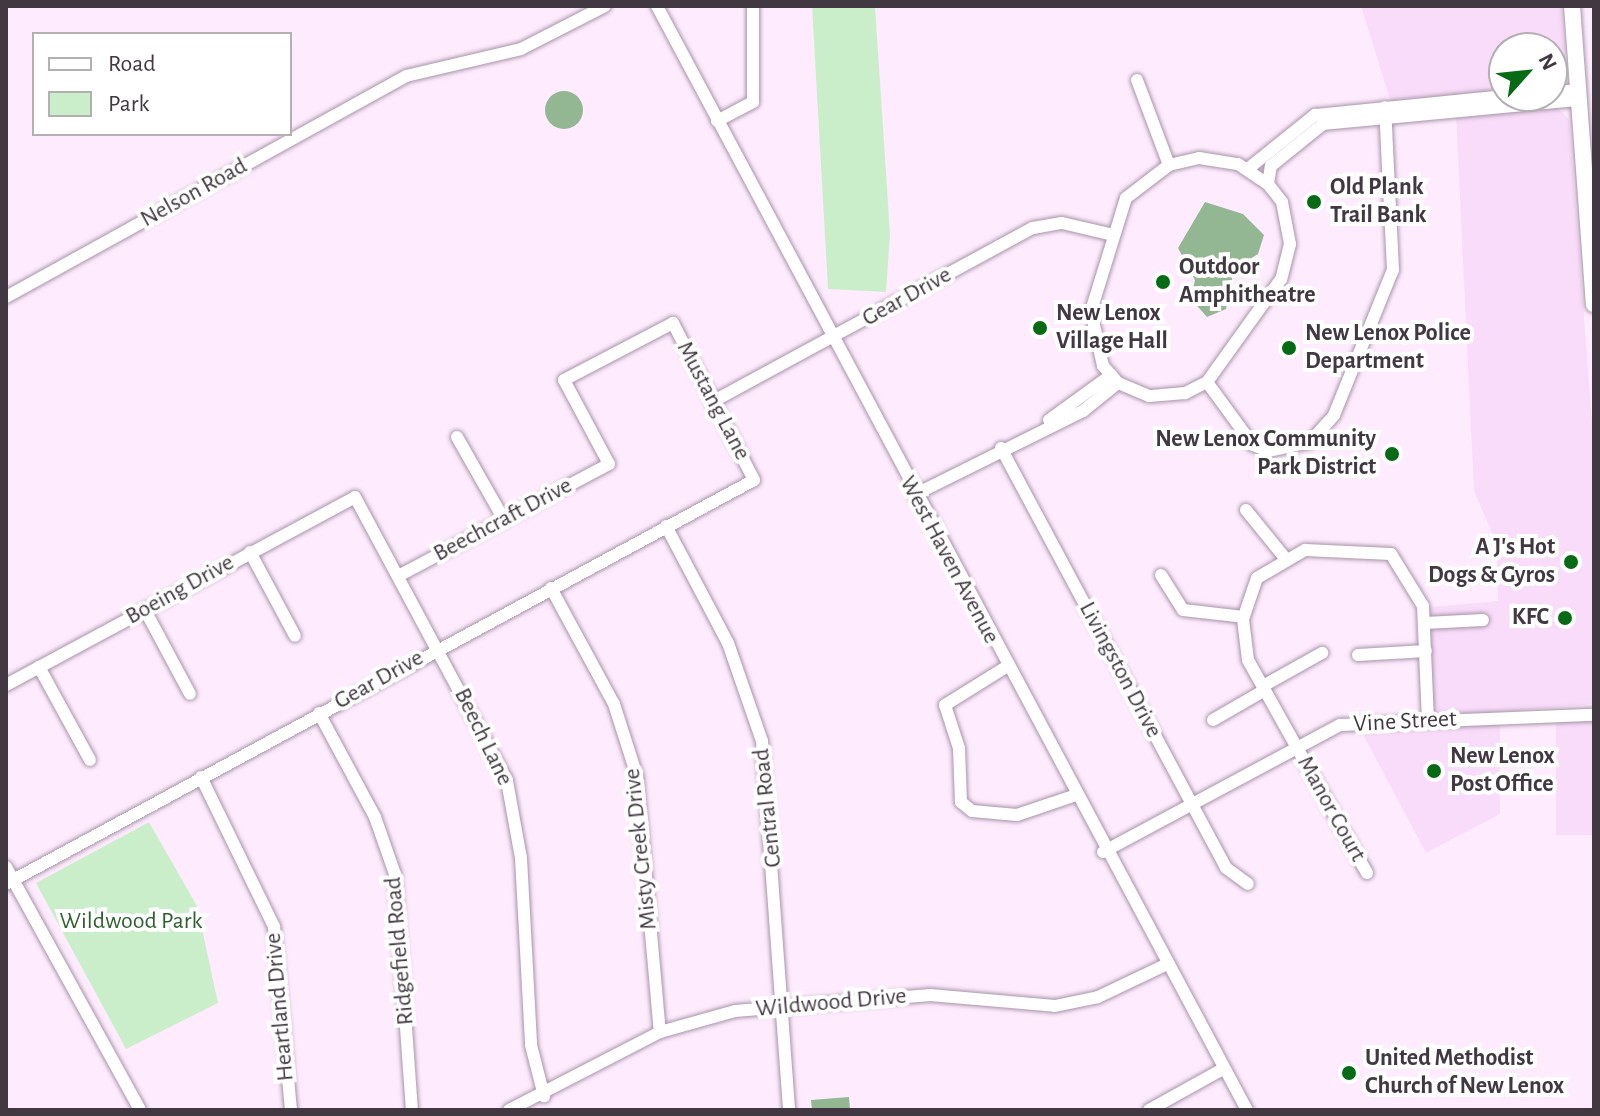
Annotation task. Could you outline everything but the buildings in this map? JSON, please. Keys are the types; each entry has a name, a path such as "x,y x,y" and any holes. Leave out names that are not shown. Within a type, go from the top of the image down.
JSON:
{"main road":[{"path":"1572,6 1594,304"}],"street":[{"name":"Nelson Road","path":"6,297 406,76 521,49 605,6"},
{"name":"West Haven Avenue","path":"657,6 1073,796 1247,1110"},
{"path":"717,121 753,102 753,6"},
{"path":"1137,80 1169,165"},
{"path":"1568,94 1579,95"},
{"path":"1249,168 1315,115 1579,95"},
{"path":"1268,184 1271,166 1302,135 1323,124 1488,98"},
{"path":"1207,382 1253,445 1269,451 1310,442 1334,415 1393,270 1385,112"},
{"path":"1209,158 1249,168 1268,184 1289,224 1286,267 1235,351 1207,382 1166,397 1114,379 1094,348 1091,324 1109,234 1126,198 1169,165 1209,158"},
{"name":"Gear Drive","path":"712,402 1033,228 1062,223 1109,234"},
{"name":"Mustang Lane","path":"609,464 564,380 673,323 754,480"},
{"path":"914,495 1040,427 1114,379"},
{"path":"457,437 503,518"},
{"name":"Livingston Drive","path":"1001,448 1226,868 1248,884"},
{"name":"Beechcraft Drive","path":"398,576 609,464"},
{"name":"Gear Drive","path":"10,882 438,647 754,480"},
{"name":"Boeing Drive","path":"6,685 355,497"},
{"name":"Beech Lane","path":"355,497 438,647 512,798 531,1045 544,1096"},
{"path":"1246,510 1285,558"},
{"name":"Central Road","path":"666,526 728,643 762,741 789,1110"},
{"path":"1296,746 1248,660 1244,617 1257,578 1285,558 1305,550 1391,554 1419,595 1425,623 1428,720"},
{"path":"250,552 295,636"},
{"path":"1161,575 1183,610 1244,617"},
{"name":"Misty Creek Drive","path":"551,588 614,704 637,776 660,1032"},
{"path":"145,610 190,694"},
{"path":"1425,623 1483,620"},
{"path":"1358,655 1426,651"},
{"path":"1213,720 1322,653"},
{"path":"39,667 90,760"},
{"path":"1006,667 945,705 959,748 961,802 972,811 1017,815 1073,796"},
{"name":"Ridgefield Road","path":"319,713 375,817 395,874 412,1110"},
{"name":"Vine Street","path":"1103,852 1340,725 1594,715"},
{"name":"Manor Court","path":"1296,746 1367,873"},
{"name":"Heartland Drive","path":"201,777 274,927 291,1110"},
{"path":"6,867 10,882 140,1110"},
{"name":"Wildwood Drive","path":"509,1110 544,1096 660,1032 783,1005 930,995 1055,1006 1098,997 1165,965"},
{"path":"1149,1110 1223,1069"}],"shaded area":[{"path":"1361,6 1561,6 1563,32 1488,32 1488,94 1391,103"},
{"path":"564,91 577,97 583,110 577,123 564,129 551,123 545,110 551,97"},
{"path":"1562,112 1569,120 1594,450 1594,704 1425,718 1420,608 1498,601 1497,544 1474,491 1456,114"},
{"path":"1205,202 1243,214 1264,235 1258,254 1234,269 1226,309 1207,317 1191,299 1195,280 1178,248"},
{"path":"1556,717 1594,717 1594,835 1556,835"},
{"path":"1500,719 1500,814 1426,853 1358,725"},
{"path":"849,1097 850,1110 812,1110 811,1100"}],"green space":[{"path":"812,6 875,6 890,234 886,292 828,289"},
{"name":"Wildwood Park","path":"149,822 197,906 218,1003 126,1049 36,883"}],"place":[{"name":"Old Plank Trail Bank","path":"1314,202"},
{"name":"Outdoor Amphitheatre","path":"1163,282"},
{"name":"New Lenox Village Hall","path":"1040,328"},
{"name":"New Lenox Police Department","path":"1289,348"},
{"name":"New Lenox Community Park District","path":"1392,454"},
{"name":"A J's Hot Dogs & Gyros","path":"1571,562"},
{"name":"KFC","path":"1565,618"},
{"name":"New Lenox Post Office","path":"1434,771"},
{"name":"United Methodist Church of New Lenox","path":"1349,1073"}]}
